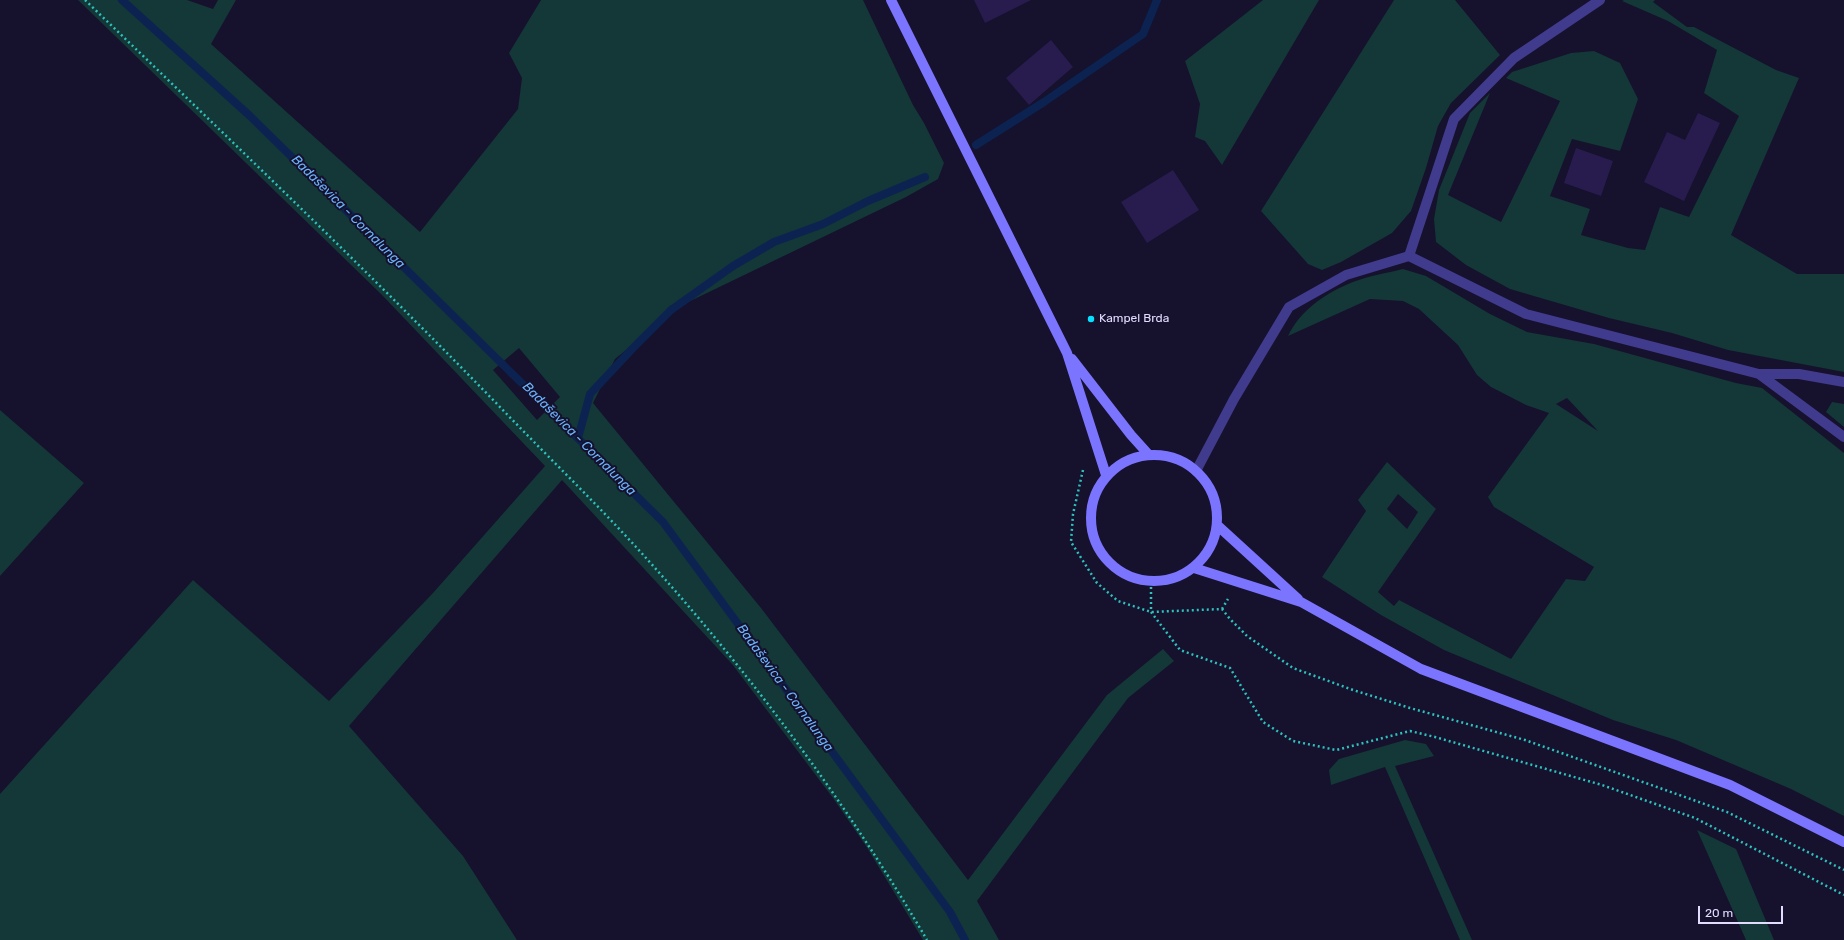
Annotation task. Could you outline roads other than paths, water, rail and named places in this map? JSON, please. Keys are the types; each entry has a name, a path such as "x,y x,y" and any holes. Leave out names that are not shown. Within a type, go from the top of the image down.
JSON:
{"street":[{"path":"891,0 1067,353 1106,475"},
{"path":"1409,256 1454,119 1514,58 1600,0"},
{"path":"1196,471 1234,399 1289,307 1346,274 1409,256 1526,314 1759,374 1799,374 1844,382"},
{"path":"1067,353 1130,435 1149,455"},
{"path":"1759,374 1844,437"},
{"path":"1149,455 1177,460 1196,471 1208,485 1215,503 1217,525 1214,539 1206,556 1194,568 1179,577 1151,582 1142,581 1123,574 1107,561 1096,544 1091,524 1093,504 1106,475 1118,465 1133,458 1149,455"},
{"path":"1217,525 1301,602"},
{"path":"1194,568 1301,602 1421,669 1730,785 1844,842"}],"waterway":[{"name":"Badaševica - Cornalunga","path":"122,0 250,116 663,522 950,912 965,940"},
{"path":"976,145 1044,102 1143,34 1157,0"},
{"path":"578,438 590,394 671,310 733,266 774,242 823,224 868,201 925,177"}],"place":[{"name":"Kampel Brda","path":"1091,319"}]}
